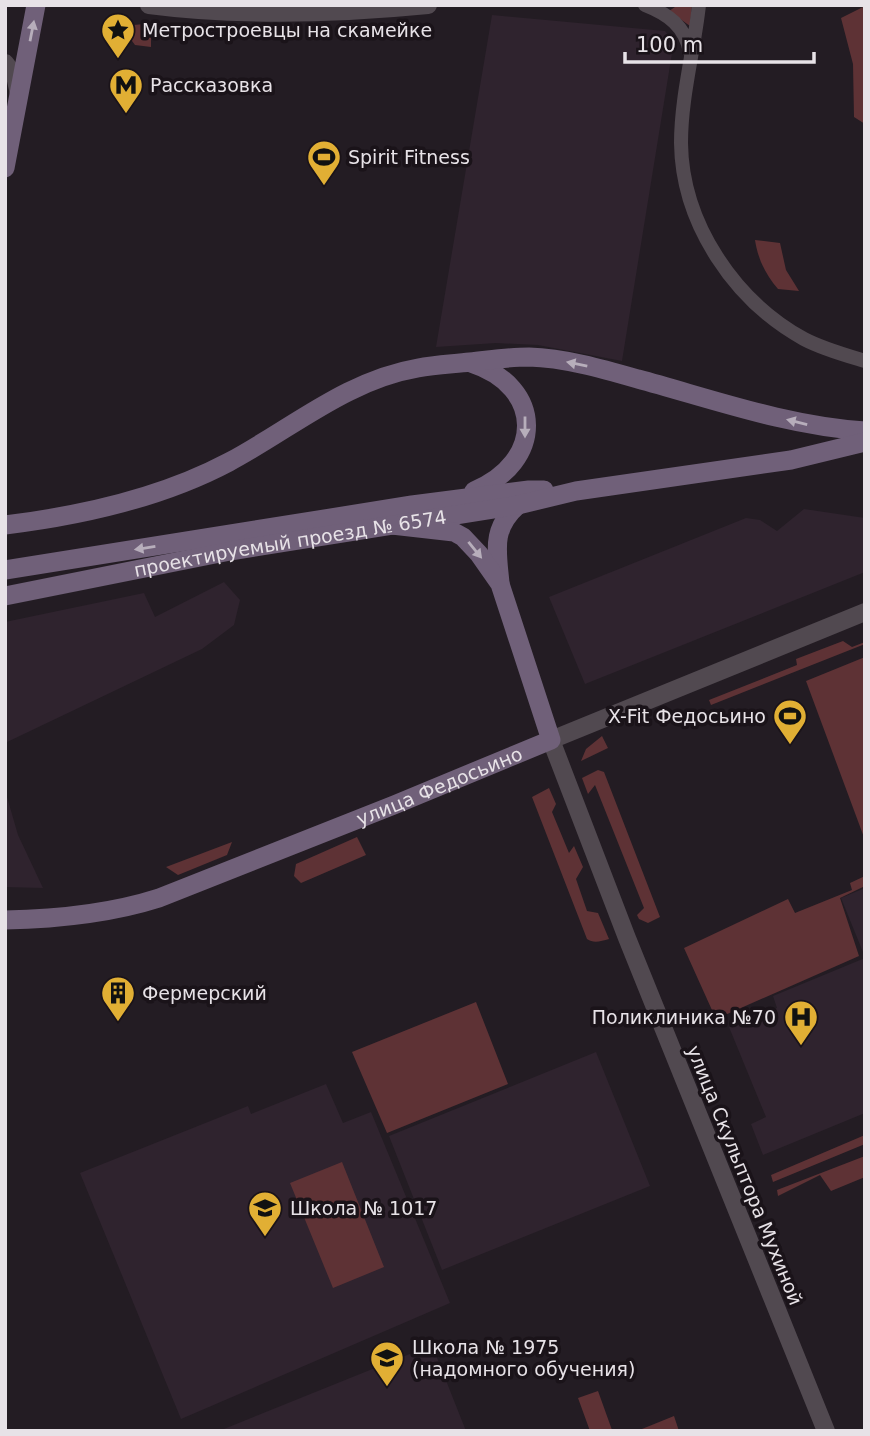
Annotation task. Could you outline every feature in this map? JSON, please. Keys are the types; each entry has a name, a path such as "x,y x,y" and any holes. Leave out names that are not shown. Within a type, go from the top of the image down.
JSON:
{"main road":[{"path":"5,168 36,5"},
{"path":"5,525 81,511 186,482 256,447 320,406 369,382 414,368 530,357 560,361 616,373 804,424 865,430"},
{"path":"450,500 500,478 516,461 524,441 526,419 513,388 497,373 470,362"},
{"name":"проектируемый проезд № 6574","path":"5,596 230,551 518,505 576,491 791,460 865,442"},
{"name":"проектируемый проезд № 6574","path":"5,570 450,500 529,490 576,491"},
{"path":"518,505 508,514 497,538 500,584 551,740"},
{"path":"392,525 454,532 463,537 479,554 500,584"},
{"name":"улица Федосьино","path":"5,920 79,915 131,907 159,898 551,740"}],"street":[{"path":"149,5 296,13 428,5"},
{"path":"645,5 676,23 685,36 691,57"},
{"path":"699,5 682,120 682,158 692,205 713,251 740,287 777,321 810,342 865,361"},
{"path":"5,63 15,76 19,104"},
{"name":"улица Федосьино","path":"551,740 865,612"},
{"name":"улица Скульптора Мухиной","path":"551,740 597,863 826,1431"}],"shaded area":[{"path":"678,5 692,5 690,26 669,11"},
{"path":"865,6 865,124 854,117 853,64 841,18"},
{"path":"492,15 665,31 669,36 667,43 673,47 622,361 538,345 496,343 436,347"},
{"path":"145,24 151,37 151,47 135,45 121,26"},
{"path":"755,240 780,243 786,270 799,291 778,289 763,266"},
{"path":"804,509 865,518 865,572 585,684 549,597 746,518 760,520 777,531"},
{"path":"224,582 240,600 234,625 202,649 5,743 5,622 144,593 155,617"},
{"path":"843,641 852,647 865,644 711,705 709,700 797,665 796,659"},
{"path":"865,657 865,840 806,681"},
{"path":"602,736 608,748 581,761 586,749"},
{"path":"598,770 604,772 660,917 648,923 637,915 644,908 595,785 588,794 582,778"},
{"path":"549,788 556,804 552,812 569,853 574,846 583,867 576,879 587,911 598,913 609,939 595,942 587,939 532,797"},
{"path":"5,790 18,835 43,888 5,887"},
{"path":"357,837 366,855 301,883 294,876 296,864"},
{"path":"232,842 227,855 178,875 166,867"},
{"path":"865,876 865,886 840,898 859,956 716,1019 684,948 788,899 795,913 852,890 850,883"},
{"path":"865,888 865,957 841,898"},
{"name":"Поликлиника №70","path":"865,958 865,1113 763,1155 751,1124 766,1117 729,1027 777,1008 773,996"},
{"path":"476,1002 508,1084 387,1133 352,1052"},
{"path":"596,1052 650,1186 442,1270 389,1136"},
{"name":"Школа № 1017","path":"326,1084 343,1123 371,1112 450,1303 181,1419 80,1173 248,1106 251,1114"},
{"path":"865,1135 865,1144 773,1182 771,1175"},
{"path":"865,1156 865,1177 831,1191 820,1175 778,1196 777,1190"},
{"path":"342,1162 384,1267 333,1288 290,1183"},
{"name":"Школа № 1975 (надомного обучения)","path":"432,1345 466,1431 219,1431"},
{"path":"598,1391 612,1430 610,1431 590,1431 578,1398"},
{"path":"674,1416 679,1431 637,1431"}],"place":[{"name":"Метростроевцы на скамейке","path":"118,60"},
{"name":"Рассказовка","path":"126,115"},
{"name":"Spirit Fitness","path":"324,187"},
{"name":"X-Fit Федосьино","path":"790,746"},
{"name":"Фермерский","path":"118,1023"},
{"name":"Поликлиника №70","path":"801,1047"},
{"name":"Школа № 1017","path":"265,1238"},
{"name":"Школа № 1975 (надомного обучения)","path":"387,1388"}]}
